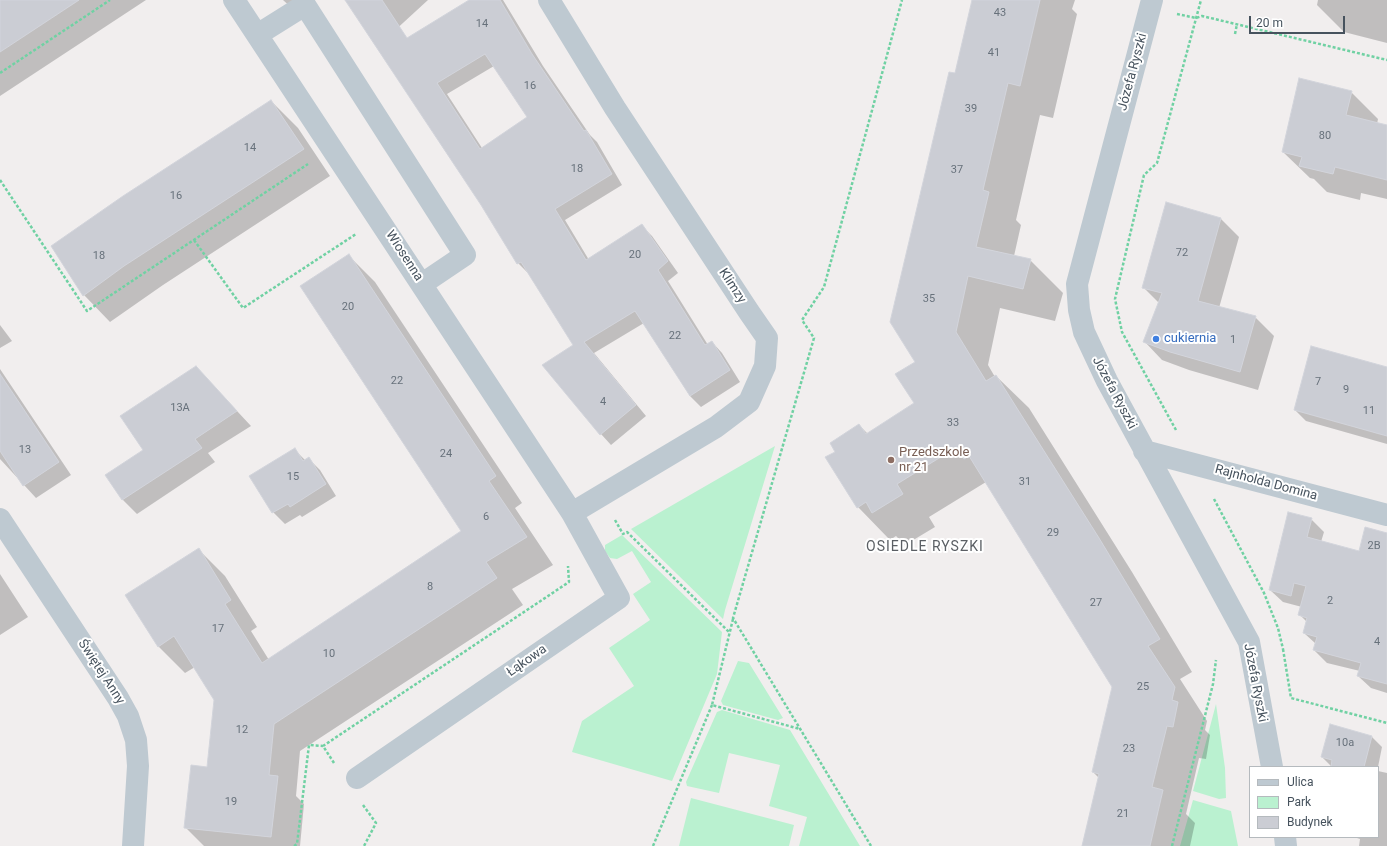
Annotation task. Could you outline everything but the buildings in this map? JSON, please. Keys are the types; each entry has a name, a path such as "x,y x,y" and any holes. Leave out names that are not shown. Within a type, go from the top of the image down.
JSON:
{"street":[{"name":"Wiosenna","path":"234,0 572,513"},
{"name":"Klimzy","path":"549,0 615,108 767,338 765,366 749,402 716,427 572,513"},
{"name":"Józefa Ryszki","path":"1150,4 1078,284 1079,310 1087,338 1107,381 1249,642 1272,766"},
{"path":"258,35 305,5 465,255 422,284"},
{"name":"Rajnholda Domina","path":"1144,451 1387,515"},
{"name":"Łąkowa","path":"357,778 618,598 572,513"},
{"name":"Świętej Anny","path":"0,519 118,698 128,716 136,740 138,766 134,846"}],"path":[{"path":"0,74 110,0"},
{"path":"653,846 712,705 729,632 814,338 802,320 824,287 902,0"},
{"path":"1201,0 1157,163 1144,175 1115,300 1122,332 1264,593 1278,628 1291,698 1387,723"},
{"path":"1150,4 1196,18 1202,16 1387,60"},
{"path":"1235,34 1236,24"},
{"path":"0,180 87,311 312,162"},
{"path":"194,240 243,308 358,233"},
{"path":"601,496 623,534 627,532 729,632"},
{"path":"294,846 297,844 309,745 323,746 569,582 568,559"},
{"path":"733,618 871,846"},
{"path":"1250,652 1283,649"},
{"path":"1172,846 1213,684 1216,660"},
{"path":"712,705 800,729"},
{"path":"323,746 336,766"},
{"path":"363,804 376,823 364,846"}],"green space":[{"path":"775,446 725,610 723,619 631,529"},
{"path":"622,535 722,632 717,674 672,781 572,752 582,721 634,686 609,648 650,620 633,594 651,582 632,551 617,559 610,558 605,551 605,545"},
{"path":"738,661 749,663 783,718 778,720 723,705 721,701"},
{"path":"1216,704 1225,768 1226,798 1219,799 1193,791"},
{"path":"722,710 790,730 860,846 799,846 807,817 769,806 780,765 729,753 719,793 687,786 686,782 717,712"},
{"path":"691,798 794,825 789,846 679,846"},
{"path":"1193,800 1231,811 1238,846 1180,846"}],"place":[{"name":"cukiernia","path":"1156,339"},
{"name":"Przedszkole nr 21","path":"891,460"}],"district":[{"name":"OSIEDLE RYSZKI","path":"925,547"}]}
